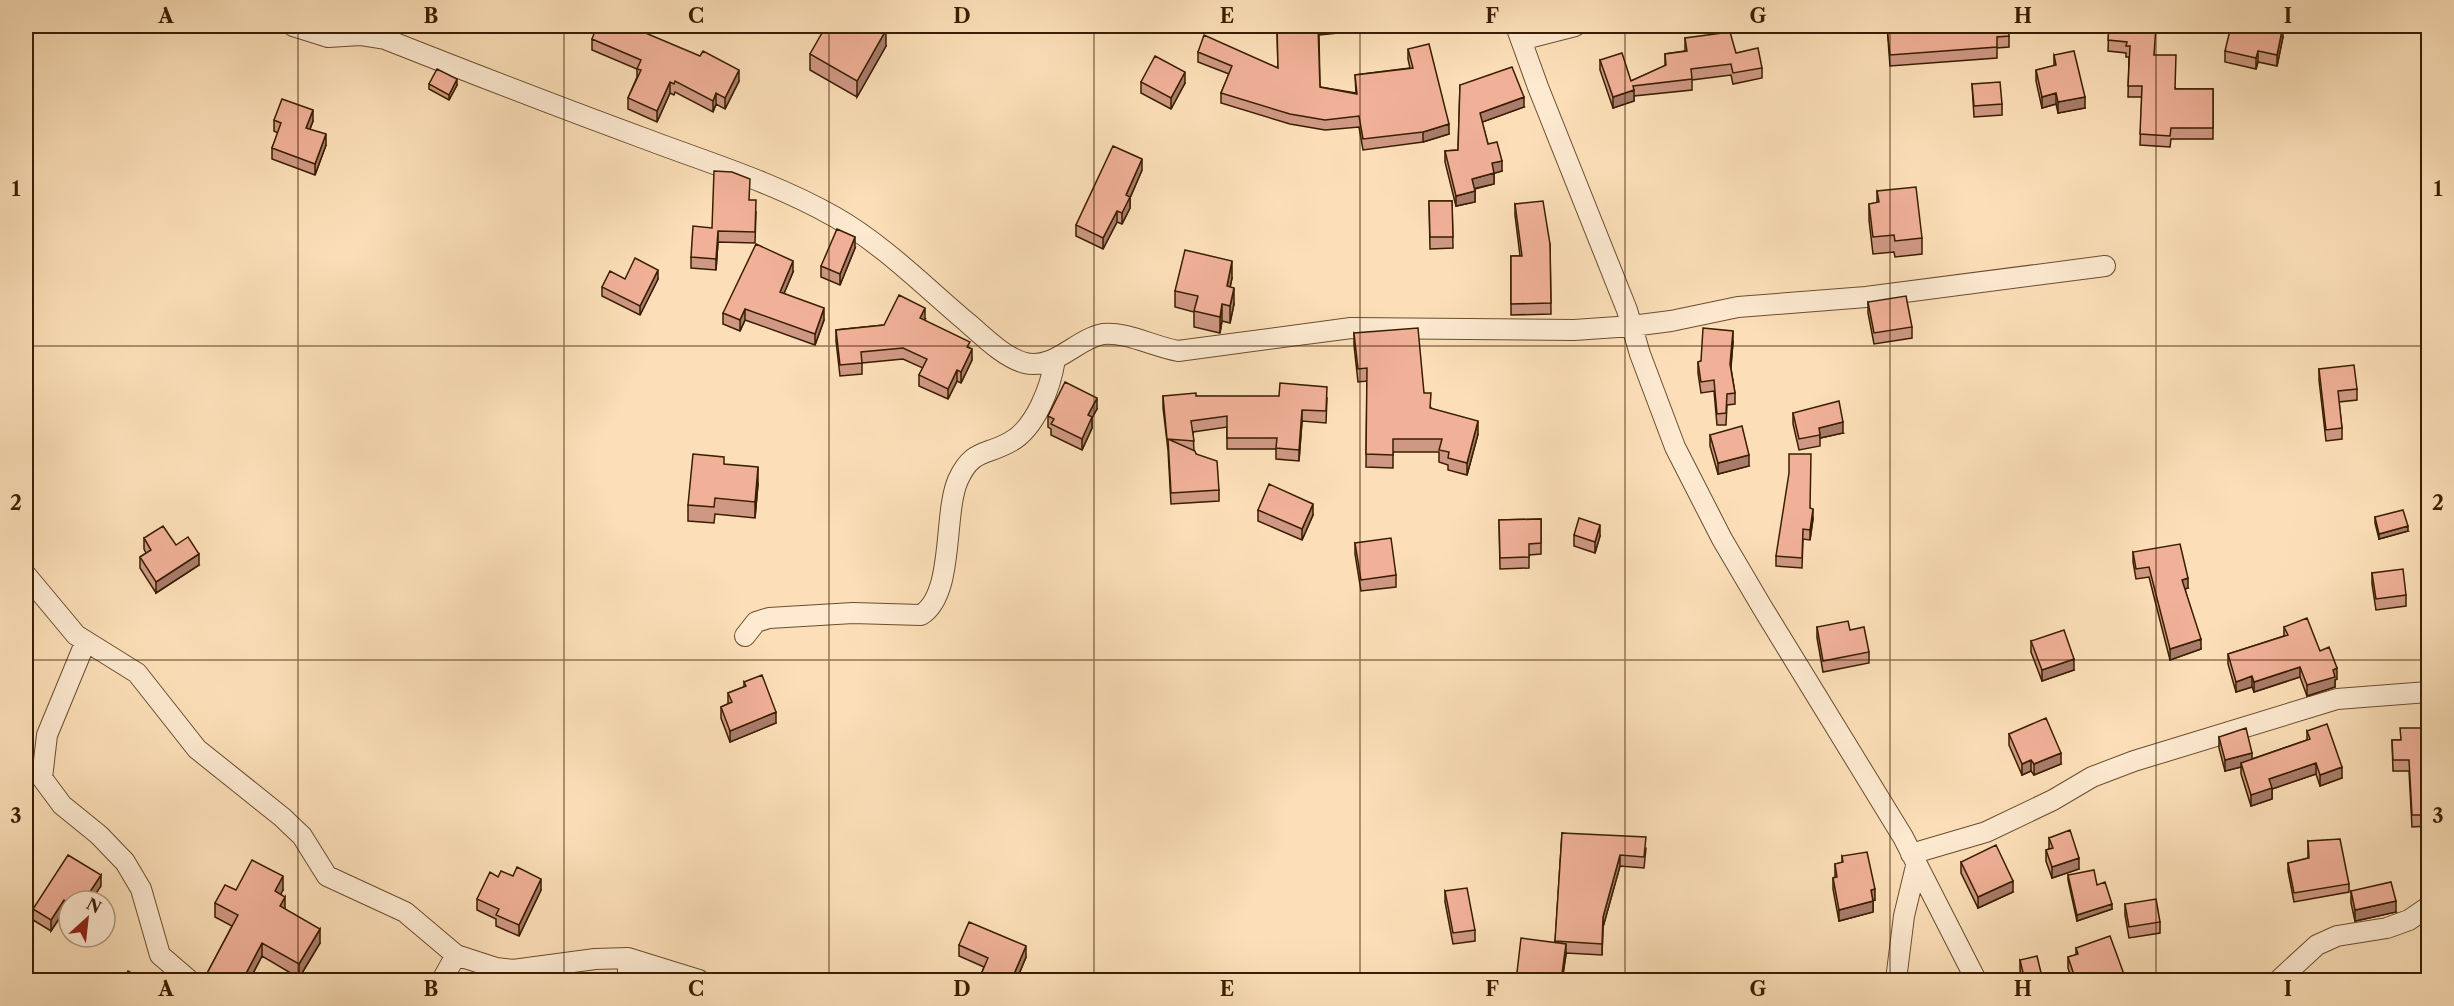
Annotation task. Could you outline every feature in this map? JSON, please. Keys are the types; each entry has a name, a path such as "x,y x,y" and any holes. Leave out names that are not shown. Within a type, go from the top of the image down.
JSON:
{"street":[{"path":"293,26 328,37 360,35 385,39 594,120 742,172 794,196 854,228 1006,353 1023,363 1035,364 1055,359 1093,336 1104,334 1119,334 1150,345 1178,351 1351,328 1574,330 1671,321 1738,307 1866,297 2105,266"},
{"path":"1575,26 1519,33 1632,326 1662,416 1696,491 1762,608 1890,813 1976,981"},
{"path":"745,636 756,622 769,618 841,613 921,615 929,610 943,576 956,483 968,460 1020,435 1033,418 1049,385 1055,359"},
{"path":"26,575 85,643 119,660 137,673 197,748 302,836 327,876 405,912 456,955 496,968 513,970 596,958 628,958 699,981"},
{"path":"85,643 34,766 62,805 99,835 125,862 141,889 160,955 189,981"},
{"path":"1913,860 1986,832 2053,800 2092,777 2134,760 2337,699 2428,692"},
{"path":"1896,981 1913,860"},
{"path":"2279,981 2317,945 2337,936 2387,928 2409,920 2428,907"},
{"path":"442,981 456,955"},
{"path":"628,958 628,981"}],"building":[{"path":"597,26 629,26 700,56 703,51 739,70 725,98 716,93 713,101 675,81 674,84 670,82 657,111 628,98 641,70 637,69 641,60 592,39"},
{"path":"826,26 878,26 886,30 857,81 810,54"},
{"path":"1277,26 1318,26 1320,87 1357,94 1355,75 1413,68 1408,49 1429,44 1449,124 1423,132 1363,139 1359,116 1325,120 1290,114 1221,93 1232,66 1198,52 1204,35 1278,68"},
{"path":"1887,26 2008,26 2009,36 1997,37 1997,47 1890,55"},
{"path":"2109,26 2156,26 2154,55 2176,55 2175,89 2213,89 2213,128 2171,128 2170,136 2140,134 2142,86 2128,86 2130,46 2126,46 2127,42 2108,40"},
{"path":"2231,26 2283,26 2277,55 2258,51 2256,58 2225,51"},
{"path":"1730,32 1736,53 1758,48 1762,68 1733,73 1731,64 1691,69 1692,79 1633,86 1634,90 1613,97 1600,60 1622,53 1631,81 1666,65 1665,54 1687,51 1685,38"},
{"path":"2074,51 2085,97 2058,102 2056,93 2042,97 2036,70 2056,65 2054,55"},
{"path":"1155,56 1185,72 1171,98 1141,82"},
{"path":"1512,67 1524,97 1480,113 1488,144 1497,142 1502,161 1492,163 1494,173 1472,179 1475,191 1456,196 1445,151 1458,150 1460,85"},
{"path":"437,69 457,79 449,95 429,84"},
{"path":"2000,82 2002,104 1974,106 1972,84"},
{"path":"282,99 313,110 306,128 326,134 315,164 272,148 281,123 274,120"},
{"path":"1113,146 1142,159 1126,195 1130,197 1122,213 1117,211 1103,238 1076,225"},
{"path":"714,171 732,172 750,179 749,200 756,200 755,232 718,231 716,259 691,257 693,226 712,228"},
{"path":"1916,187 1922,238 1895,241 1894,235 1873,237 1869,204 1879,202 1877,191"},
{"path":"1429,201 1452,201 1453,237 1430,237"},
{"path":"1543,201 1550,244 1551,303 1511,304 1511,256 1522,256 1515,204"},
{"path":"837,229 855,237 840,274 821,266"},
{"path":"756,244 793,261 780,292 824,308 815,334 745,309 740,320 723,313"},
{"path":"1185,250 1232,261 1227,286 1234,288 1230,306 1222,304 1220,317 1194,311 1198,296 1175,291"},
{"path":"635,258 658,270 640,306 602,287 610,271 625,279"},
{"path":"899,295 925,308 920,318 970,342 967,347 972,349 961,372 957,370 948,389 919,375 927,359 903,348 861,352 862,363 840,365 836,330 884,325"},
{"path":"1906,296 1912,327 1874,333 1868,302"},
{"path":"1418,328 1424,393 1431,393 1430,408 1478,421 1467,463 1448,458 1449,452 1439,450 1442,439 1393,439 1393,455 1366,454 1367,368 1358,369 1354,333"},
{"path":"1703,328 1733,331 1730,364 1735,393 1727,394 1726,413 1717,414 1714,380 1701,382 1698,362 1701,361"},
{"path":"2354,365 2357,389 2338,391 2342,428 2326,430 2319,369"},
{"path":"1065,382 1097,398 1088,415 1092,417 1082,439 1051,424 1054,419 1048,416"},
{"path":"1280,383 1327,387 1326,411 1302,410 1299,450 1276,448 1277,438 1227,438 1227,416 1191,421 1194,441 1167,439 1163,396 1196,393 1196,396 1279,396"},
{"path":"1839,401 1843,422 1819,428 1820,435 1799,439 1793,413"},
{"path":"1742,426 1749,455 1718,463 1710,435"},
{"path":"1168,439 1195,451 1196,454 1217,461 1219,490 1171,493"},
{"path":"693,454 724,457 724,464 758,467 755,502 715,498 714,507 688,505"},
{"path":"1789,454 1811,454 1810,508 1813,509 1810,530 1803,529 1802,558 1776,556 1789,473"},
{"path":"1269,484 1313,504 1302,529 1258,510"},
{"path":"2403,510 2408,526 2379,534 2375,517"},
{"path":"1579,518 1600,525 1595,542 1574,535"},
{"path":"1541,519 1541,543 1529,544 1529,557 1500,558 1499,520"},
{"path":"163,526 176,545 188,537 199,554 156,582 140,557 151,550 144,538"},
{"path":"1391,538 1396,575 1361,580 1355,543"},
{"path":"2180,544 2188,578 2182,580 2201,639 2170,649 2149,567 2136,569 2133,552"},
{"path":"2403,569 2406,595 2376,599 2372,573"},
{"path":"2307,618 2320,651 2329,647 2337,668 2333,670 2335,677 2307,685 2300,667 2254,682 2252,676 2236,682 2228,654 2288,635 2284,627"},
{"path":"1848,621 1850,630 1864,627 1869,652 1823,661 1817,627"},
{"path":"2064,630 2074,659 2042,670 2031,641"},
{"path":"762,675 776,712 730,731 721,707 732,702 728,693 746,686 744,682"},
{"path":"2046,718 2061,753 2034,764 2031,760 2022,764 2009,734"},
{"path":"2327,724 2342,767 2320,775 2316,763 2269,779 2272,788 2251,795 2241,763 2310,739 2307,731"},
{"path":"2246,728 2252,753 2225,760 2219,737"},
{"path":"2400,728 2428,728 2428,815 2412,815 2409,760 2393,760 2392,740 2401,740"},
{"path":"2070,830 2079,858 2052,867 2046,850 2053,848 2049,838"},
{"path":"1562,833 1646,837 1644,857 1620,855 1603,917 1602,944 1555,941"},
{"path":"2340,839 2349,884 2294,893 2288,863 2309,858 2308,841"},
{"path":"1996,845 2013,881 1978,897 1961,862"},
{"path":"1867,852 1875,889 1871,890 1873,901 1839,910 1833,878 1837,877 1835,864 1843,862 1842,856"},
{"path":"68,855 101,875 92,889 57,889 57,911 51,920 33,909"},
{"path":"252,860 283,876 275,891 285,897 280,906 320,929 299,964 262,943 242,981 203,981 238,915 215,903 225,885 236,890"},
{"path":"517,867 541,879 519,925 496,915 499,909 477,899 490,872 498,877 501,871 513,876"},
{"path":"2094,870 2097,885 2105,882 2112,904 2077,915 2068,875"},
{"path":"2391,882 2396,901 2355,910 2351,891"},
{"path":"26,885 31,889 26,895"},
{"path":"1467,888 1475,930 1453,933 1445,891"},
{"path":"2156,899 2160,922 2129,927 2125,904"},
{"path":"969,922 1026,946 1011,981 987,981 980,977 988,958 959,945"},
{"path":"2110,936 2125,977 2115,981 2076,981 2068,957 2078,954 2076,948"},
{"path":"1521,938 1566,944 1561,981 1516,981"},
{"path":"2037,956 2043,981 2025,981 2020,960"},
{"path":"128,971 144,981 123,981"}]}
